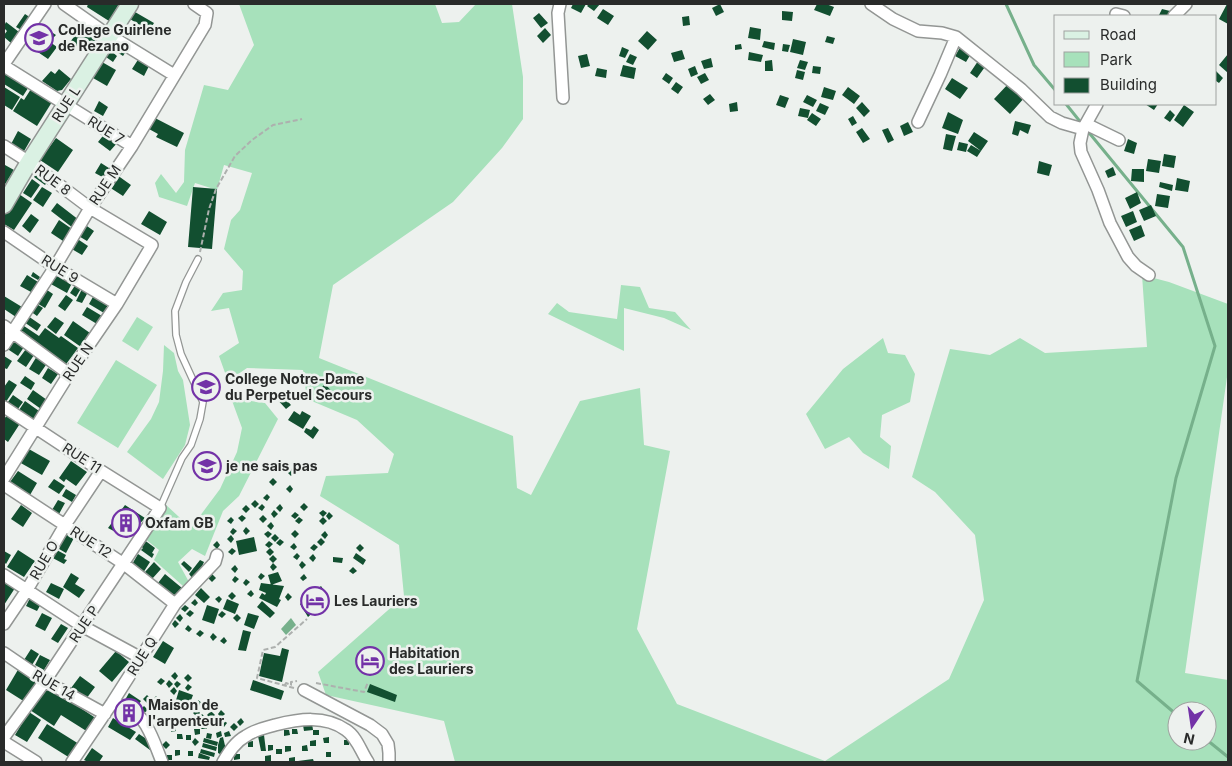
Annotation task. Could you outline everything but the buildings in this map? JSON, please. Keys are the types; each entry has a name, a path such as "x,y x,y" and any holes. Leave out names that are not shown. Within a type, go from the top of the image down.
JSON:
{"street":[{"path":"4,65 45,4"},
{"path":"64,4 174,75"},
{"name":"RUE L","path":"4,205 29,162 130,4"},
{"name":"RUE M","path":"4,345 8,329 55,267 90,208 132,146 205,25 207,13 194,4"},
{"path":"560,4 558,13 562,98"},
{"path":"871,4 893,19 918,30 956,37 1021,89 1050,117 1062,123 1084,127 1119,140"},
{"path":"1175,15 1186,4"},
{"path":"918,122 956,37"},
{"name":"RUE 7","path":"4,65 132,146"},
{"path":"1096,105 1084,127 1080,143 1081,152 1098,190 1110,224 1128,257 1136,266 1149,275"},
{"name":"RUE 8","path":"4,146 29,162 90,208 152,246"},
{"name":"RUE 9","path":"4,232 55,267 117,304"},
{"name":"RUE N","path":"4,478 69,374 117,304 152,246"},
{"path":"8,329 69,374"},
{"name":"RUE 11","path":"4,407 160,508"},
{"name":"RUE O","path":"4,624 101,471"},
{"name":"RUE 12","path":"4,485 124,564 175,604"},
{"name":"RUE P","path":"4,737 45,681 160,508"},
{"name":"RUE Q","path":"72,762 175,604 215,562 217,555"},
{"path":"4,575 82,626 141,658"},
{"name":"RUE 14","path":"4,653 45,681 105,714"},
{"path":"305,684 382,734 388,744 389,762"},
{"path":"112,703 130,709 139,716 154,741 162,762"},
{"path":"223,762 236,743 245,736 269,727 298,720 314,720 336,724 352,735 368,762"},
{"path":"4,742 36,762"}],"lane":[{"path":"160,508 182,458 191,445 200,419 203,402 181,354 176,335 175,311 186,282 198,259"}],"path":[{"path":"198,259 216,189 235,156 252,140 274,125 302,119"},
{"path":"305,684 285,686 256,678 263,650 275,647 307,619"},
{"path":"285,686 286,684 291,685 291,682 364,692 368,682"}],"green space":[{"path":"239,4 435,4 442,23 459,22 476,4 512,4 523,77 523,119 502,148 453,202 333,285 319,358 513,436 517,488 531,495 580,401 640,388 644,445 670,451 637,629 677,704 825,761 949,679 984,600 975,535 935,492 912,477 950,349 990,355 1020,338 1045,353 1147,347 1142,275 1169,282 1228,304 1228,370 1185,673 1228,680 1228,762 455,762 444,721 326,695 318,672 404,596 399,545 320,496 326,476 388,473 394,454 357,420 307,399 303,370 247,368 228,381 219,356 239,343 229,308 211,311 223,293 242,290 243,271 224,249 231,220 240,210 252,173 224,165 217,190 195,183 187,206 159,197 155,183 161,174 176,193 184,182 185,150 204,85 228,90 254,45"},
{"path":"621,285 640,287 649,308 675,312 691,330 664,318 624,308 624,351 548,314 557,303 569,312 617,319"},
{"path":"137,317 153,327 138,351 122,341"},
{"path":"883,338 888,353 905,355 915,374 910,402 882,415 880,437 891,446 889,469 863,453 849,437 825,449 806,414 843,369"},
{"path":"164,345 174,353 178,371 183,380 190,425 185,445 163,479 127,452 151,419 159,402"},
{"path":"116,360 157,385 118,448 77,423"},
{"path":"231,398 265,403 278,419 239,496 223,511 205,556 192,549 178,562 189,582 183,586 154,560 159,550 144,538 165,504 191,528 220,489 237,452 242,428"}],"shaded area":[{"path":"291,618 296,625 286,635 281,629"}],"waterway":[{"path":"1006,4 1034,65 1054,89"},
{"path":"1067,105 1082,124"},
{"path":"1086,129 1183,247 1215,346 1176,478 1137,681 1167,706"},
{"path":"1217,748 1228,757"}],"place":[{"name":"College Guirlene de Rezano","path":"39,38"},
{"name":"College Notre-Dame du Perpetuel Secours","path":"206,387"},
{"name":"je ne sais pas","path":"207,466"},
{"name":"Oxfam GB","path":"126,523"},
{"name":"Les Lauriers","path":"315,601"},
{"name":"Habitation des Lauriers","path":"370,661"},
{"name":"Maison de l'arpenteur","path":"129,713"}]}
